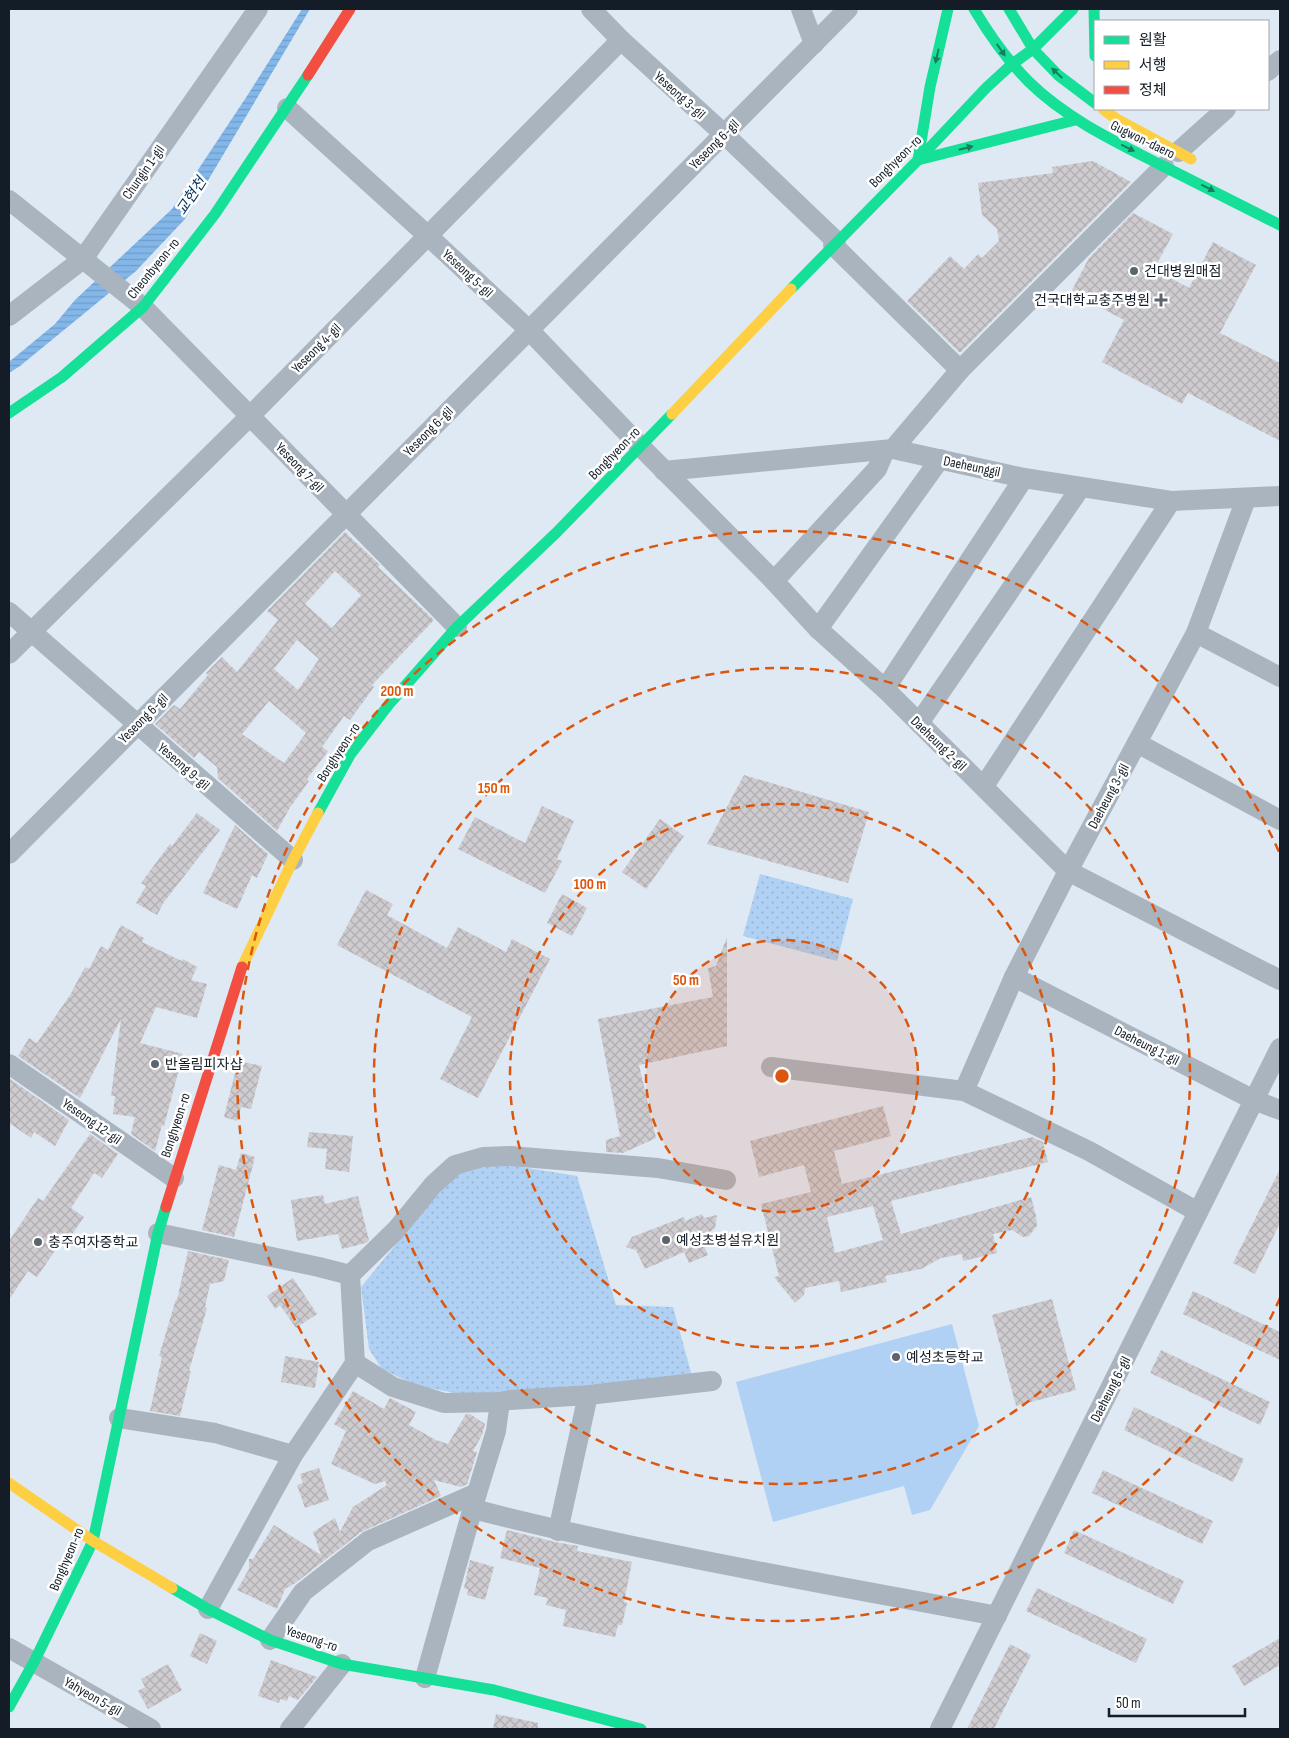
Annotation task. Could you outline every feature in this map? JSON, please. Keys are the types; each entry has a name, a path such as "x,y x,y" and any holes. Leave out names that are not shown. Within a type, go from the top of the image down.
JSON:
{"street":[{"name":"Chungin 1-gil","path":"9,316 83,259 258,9"},
{"name":"Cheonbyeon-ro","path":"9,413 62,377 142,307 215,214 287,108 350,9"},
{"name":"Yeseong 3-gil","path":"591,9 621,40 724,134 960,370"},
{"path":"802,9 814,44"},
{"name":"Yeseong 6-gil","path":"9,854 848,9"},
{"path":"948,9 930,87 918,160 1075,120"},
{"name":"Gugwon-daero","path":"974,9 1011,65 1041,94 1075,120 1103,136 1171,159 1204,166"},
{"path":"1009,9 1033,48 1058,75 1094,102"},
{"name":"Bonghyeon-ro","path":"9,1707 34,1662 93,1541 158,1233 242,965 293,860 350,755 390,703 457,627 556,533 641,448 834,243 918,160 986,88 1033,48 1073,9"},
{"name":"Yeseong 4-gil","path":"9,654 250,416 621,40"},
{"path":"1269,70 1280,60"},
{"name":"Yeseong 5-gil","path":"287,108 428,235 528,330 641,448"},
{"name":"Gugwon-daero","path":"1104,110 1171,159 1280,224"},
{"path":"774,580 877,469 889,449 960,370 1171,159 1225,110"},
{"name":"Yeseong 7-gil","path":"9,200 142,307 457,627"},
{"name":"Daeheung 2-gil","path":"641,448 774,580 818,629 885,690 1068,870 1280,980"},
{"name":"Daeheunggil","path":"664,471 889,449 1024,478 1171,501 1280,496"},
{"path":"818,629 940,459"},
{"path":"885,690 1024,478"},
{"path":"919,723 1081,487"},
{"name":"Daeheung 3-gil","path":"964,1091 1014,977 1068,870 1196,633 1246,499"},
{"path":"984,786 1171,501"},
{"name":"Yeseong 9-gil","path":"9,612 293,860"},
{"path":"1196,633 1280,677"},
{"path":"1138,743 1280,820"},
{"name":"Daeheung 1-gil","path":"1014,977 1254,1100 1280,1110"},
{"name":"Daeheung 6-gil","path":"940,1729 1280,1048"},
{"name":"Yeseong 12-gil","path":"9,1064 174,1178"},
{"path":"771,1067 964,1091 1089,1151 1198,1212"},
{"path":"208,1609 293,1455 355,1363 350,1275 396,1230 433,1185 455,1165 483,1157 510,1156 658,1168 726,1180"},
{"path":"158,1233 350,1275"},
{"path":"355,1363 393,1387 444,1403 500,1402 588,1395 712,1381"},
{"path":"558,1531 588,1395"},
{"path":"425,1678 496,1431 500,1402"},
{"path":"119,1418 215,1432 293,1455"},
{"name":"Yeseong-ro","path":"9,1483 93,1541 208,1609 270,1640 342,1664 494,1690 641,1729"},
{"path":"270,1640 303,1592 368,1541 475,1501 558,1531 772,1574 997,1616"},
{"name":"Yahyeon 5-gil","path":"9,1648 151,1729"},
{"path":"290,1729 342,1664"}],"shaded area":[{"path":"760,874 853,899 837,961 743,936"},
{"path":"497,1163 577,1176 616,1305 673,1307 692,1376 466,1395 417,1386 382,1369 369,1349 361,1287 429,1204 458,1174"},
{"path":"952,1324 979,1426 930,1510 912,1515 904,1486 773,1522 736,1382"}],"water":[{"name":"교현천","path":"302,9 310,9 185,219 136,271 9,373 9,362 55,324 75,300 172,209"}],"building":[{"path":"1093,161 1131,182 959,352 907,301 950,256 964,269 978,254 982,258 999,241 997,229 982,215 978,183 1053,173 1052,167"},
{"name":"건국대학교충주병원","path":"1133,213 1173,234 1154,269 1189,288 1213,242 1256,265 1220,333 1280,363 1280,441 1188,393 1182,404 1102,362 1124,320 1071,292 1089,258"},
{"path":"345,532 380,565 378,567 434,620 372,685 374,687 350,720 344,716 322,747 328,751 307,779 309,781 289,809 277,831 218,778 217,767 199,752 194,758 155,724 174,705 180,709 208,675 206,673 222,657 237,672 278,620 267,611","holes":["335,571 361,595 332,628 305,604","297,640 319,659 298,690 274,669","269,701 306,733 284,763 242,734"]},
{"path":"744,775 869,812 848,883 707,844"},
{"path":"542,806 574,821 557,859 562,861 545,893 458,849 475,817 525,843"},
{"path":"197,813 220,830 164,902 157,915 136,903 146,886 141,883 170,844 172,846"},
{"path":"660,819 684,836 646,889 622,872"},
{"path":"235,825 268,854 257,878 252,875 237,909 203,893"},
{"path":"366,890 393,904 387,915 447,948 458,927 506,952 512,939 550,959 478,1098 440,1079 472,1017 337,945"},
{"path":"562,894 587,908 572,936 547,923"},
{"path":"121,925 144,938 142,942 197,967 191,980 207,984 197,1018 156,1007 140,1043 183,1054 164,1126 162,1125 155,1151 131,1134 135,1117 113,1114 115,1096 111,1096 121,1019 80,1098 18,1056 29,1038 37,1043 70,995 85,967 89,969 101,946 108,950"},
{"path":"727,937 727,1046 639,1065 656,1138 623,1153 606,1152 606,1140 620,1136 598,1019 713,997 708,968 716,966"},
{"path":"238,1061 262,1066 251,1109 241,1107 237,1121 224,1117"},
{"path":"10,1079 69,1120 55,1146 34,1132 31,1138 9,1123"},
{"path":"883,1106 891,1136 834,1151 842,1184 1032,1137 1043,1142 1048,1162 891,1201 901,1234 1031,1197 1037,1226 1029,1236 1023,1237 1012,1230 993,1234 997,1253 963,1261 962,1254 941,1258 921,1269 885,1276 887,1282 841,1292 839,1281 805,1288 804,1295 795,1303 774,1277 779,1276 761,1204 811,1192 804,1165 759,1177 750,1141","holes":["873,1206 883,1240 835,1253 827,1217"]},
{"path":"309,1132 353,1136 349,1172 325,1169 327,1149 307,1147"},
{"path":"90,1134 118,1154 102,1178 94,1173 71,1208 84,1217 69,1239 65,1236 37,1277 28,1271 9,1300 9,1241 38,1198 43,1201"},
{"path":"241,1153 255,1157 234,1237 202,1230 219,1165 236,1170"},
{"path":"1280,1169 1280,1223 1255,1274 1233,1263"},
{"path":"323,1195 325,1204 358,1196 369,1240 366,1243 342,1249 338,1234 297,1241 291,1200"},
{"name":"예성초병설유치원","path":"702,1214 704,1218 717,1215 715,1228 701,1239 708,1255 689,1263 684,1252 645,1269 636,1250 626,1247 632,1237 684,1217 685,1221"},
{"path":"188,1251 229,1260 224,1281 210,1284 205,1307 207,1308 189,1371 191,1371 180,1416 150,1411 162,1357 159,1356 177,1300"},
{"path":"293,1278 317,1314 296,1328 280,1305 275,1309 267,1296"},
{"path":"1193,1291 1280,1332 1280,1360 1183,1314"},
{"path":"1052,1299 1076,1390 1016,1406 992,1315"},
{"path":"1161,1350 1270,1402 1260,1425 1150,1373"},
{"path":"285,1356 319,1362 315,1388 281,1382"},
{"path":"353,1391 384,1409 390,1398 416,1412 409,1425 436,1440 448,1444 466,1414 470,1414 485,1424 482,1435 473,1451 477,1452 467,1484 461,1487 434,1480 441,1496 361,1532 285,1589 277,1609 237,1590 249,1569 249,1559 253,1559 274,1525 321,1555 313,1532 335,1518 340,1532 353,1507 387,1485 385,1481 375,1484 331,1464 346,1431 334,1424"},
{"path":"1134,1407 1244,1459 1233,1482 1124,1430"},
{"path":"319,1468 329,1500 305,1508 297,1485 303,1483 300,1474"},
{"path":"1103,1470 1213,1521 1202,1544 1092,1493"},
{"path":"507,1530 578,1546 577,1551 632,1562 624,1602 627,1603 622,1625 618,1625 615,1637 563,1626 566,1610 546,1605 548,1598 534,1595 540,1568 500,1558"},
{"path":"1074,1530 1184,1581 1173,1604 1064,1553"},
{"path":"470,1560 494,1567 485,1600 467,1595 468,1590 464,1588"},
{"path":"1037,1588 1147,1639 1136,1663 1026,1611"},
{"path":"200,1633 217,1641 207,1664 190,1656"},
{"path":"1280,1638 1280,1665 1244,1686 1232,1666"},
{"path":"1010,1644 1031,1655 994,1729 967,1729"},
{"path":"271,1660 317,1677 298,1700 289,1696 287,1701 280,1699 279,1703 258,1696"},
{"path":"168,1664 182,1690 148,1709 138,1691 145,1687 141,1679"},
{"path":"496,1714 538,1723 538,1729 493,1729"}],"traffic: fast":[{"path":"948,9 930,87 918,160 1075,120"},
{"path":"974,9 1013,65 1029,82 1059,107 1109,138 1280,225"},
{"path":"1009,9 1033,49 1058,75 1094,102"},
{"path":"791,289 986,88 1011,65 1033,49 1073,9"},
{"path":"1094,9 1094,20"},
{"path":"9,413 62,377 143,307 215,214 308,75"},
{"path":"318,813 350,755 390,703 457,627 556,533 672,414"},
{"path":"9,1707 34,1662 93,1541 158,1233 166,1207"},
{"path":"172,1588 208,1609 270,1640 342,1664 494,1690 641,1729"}],"traffic: slow":[{"path":"1104,110 1115,118 1191,159"},
{"path":"672,414 791,289"},
{"path":"242,967 293,860 318,813"},
{"path":"9,1483 93,1541 172,1588"}],"traffic: jam":[{"path":"308,75 350,9"},
{"path":"166,1207 242,967"}],"place":[{"name":"건대병원매점","path":"1134,271"},
{"name":"건국대학교충주병원","path":"1161,300"},
{"name":"반올림피자샵","path":"155,1064"},
{"name":"예성초병설유치원","path":"666,1240"},
{"name":"충주여자중학교","path":"38,1242"},
{"name":"예성초등학교","path":"896,1357"}]}
